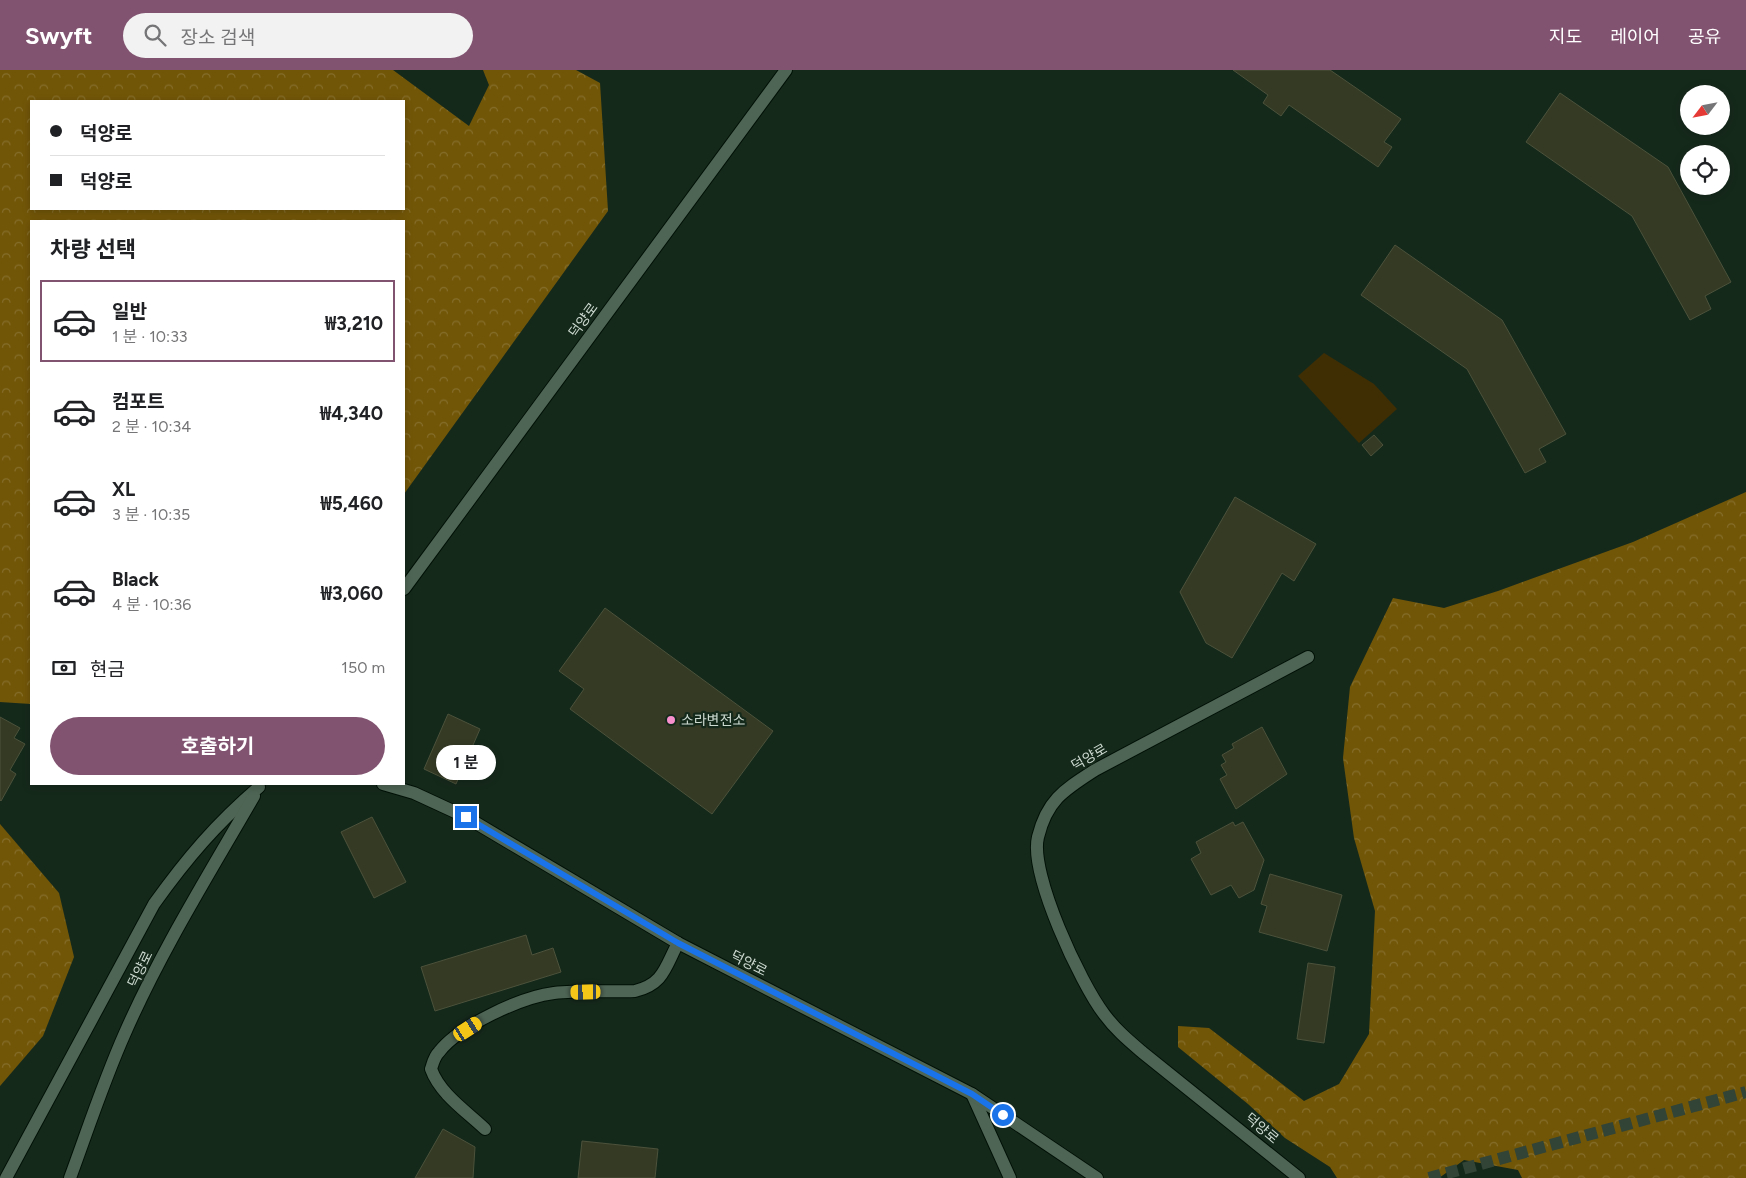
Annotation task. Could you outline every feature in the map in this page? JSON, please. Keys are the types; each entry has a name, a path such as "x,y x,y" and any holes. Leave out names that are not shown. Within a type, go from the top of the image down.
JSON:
{"street":[{"name":"덕양로","path":"405,588 786,70"},
{"name":"덕양로","path":"1299,1178 1135,1046 1121,1034 1104,1014 1088,988 1063,938 1048,898 1038,863 1037,839 1044,817 1054,800 1072,784 1308,657"},
{"name":"덕양로","path":"70,1178 105,1082 126,1032 167,948 260,785"},
{"path":"6,1178 154,904 178,870 204,839 260,785"},
{"name":"덕양로","path":"387,785 414,792 466,817 678,943 972,1094 1097,1178"},
{"path":"485,1129 448,1094 434,1077 431,1069 437,1054 442,1048 482,1019 528,999 553,993 634,991 644,989 659,980 678,943"},
{"path":"972,1094 1010,1178"}],"shaded area":[{"path":"1324,353 1374,384 1397,409 1359,443 1298,376"}],"green space":[{"path":"0,70 393,70 469,126 489,85 483,70 576,70 600,83 608,211 405,493 405,220 30,220 30,704 0,702"},
{"path":"1746,492 1746,1178 1522,1178 1518,1170 1464,1160 1439,1178 1337,1178 1330,1167 1285,1138 1248,1104 1178,1047 1178,1026 1209,1028 1304,1101 1339,1084 1369,1034 1375,911 1354,838 1343,758 1350,687 1393,598 1444,608 1498,591 1633,542"},
{"path":"0,824 59,893 74,957 43,1036 0,1086"}],"building":[{"path":"1233,70 1330,70 1401,119 1384,142 1392,147 1378,167 1289,105 1281,116 1263,103 1268,95"},
{"path":"1560,93 1668,167 1680,189 1680,195 1683,195 1731,282 1705,296 1711,309 1690,320 1632,216 1526,142"},
{"path":"1395,245 1502,320 1566,434 1539,449 1546,462 1525,473 1467,369 1361,295"},
{"path":"1374,435 1383,445 1371,456 1362,445"},
{"path":"1235,497 1316,544 1294,581 1282,573 1232,658 1206,643 1180,592"},
{"name":"소라변전소","path":"605,608 773,731 712,814 570,709 584,689 559,671"},
{"path":"448,714 480,729 456,784 424,769"},
{"path":"0,717 20,728 14,738 25,744 10,770 16,774 1,801 0,800"},
{"path":"1262,727 1287,774 1236,809 1220,779 1227,775 1221,765 1226,762 1222,755 1234,748 1232,744"},
{"path":"372,817 406,882 374,898 341,832"},
{"path":"1233,822 1235,826 1243,822 1264,860 1254,890 1239,898 1231,885 1211,895 1191,859 1201,853 1196,842"},
{"path":"1270,874 1342,895 1327,951 1259,932 1267,906 1261,904"},
{"path":"526,935 532,955 553,948 561,972 435,1011 421,967"},
{"path":"1308,963 1335,967 1324,1043 1297,1039"},
{"path":"443,1129 475,1147 473,1178 415,1178"},
{"path":"582,1141 658,1149 655,1178 578,1178"}],"tunnel":[{"path":"1429,1178 1746,1092"}],"place":[{"name":"소라변전소","path":"671,720"}],"route":[{"path":"466,817 678,943 972,1094 1003,1115"}]}
